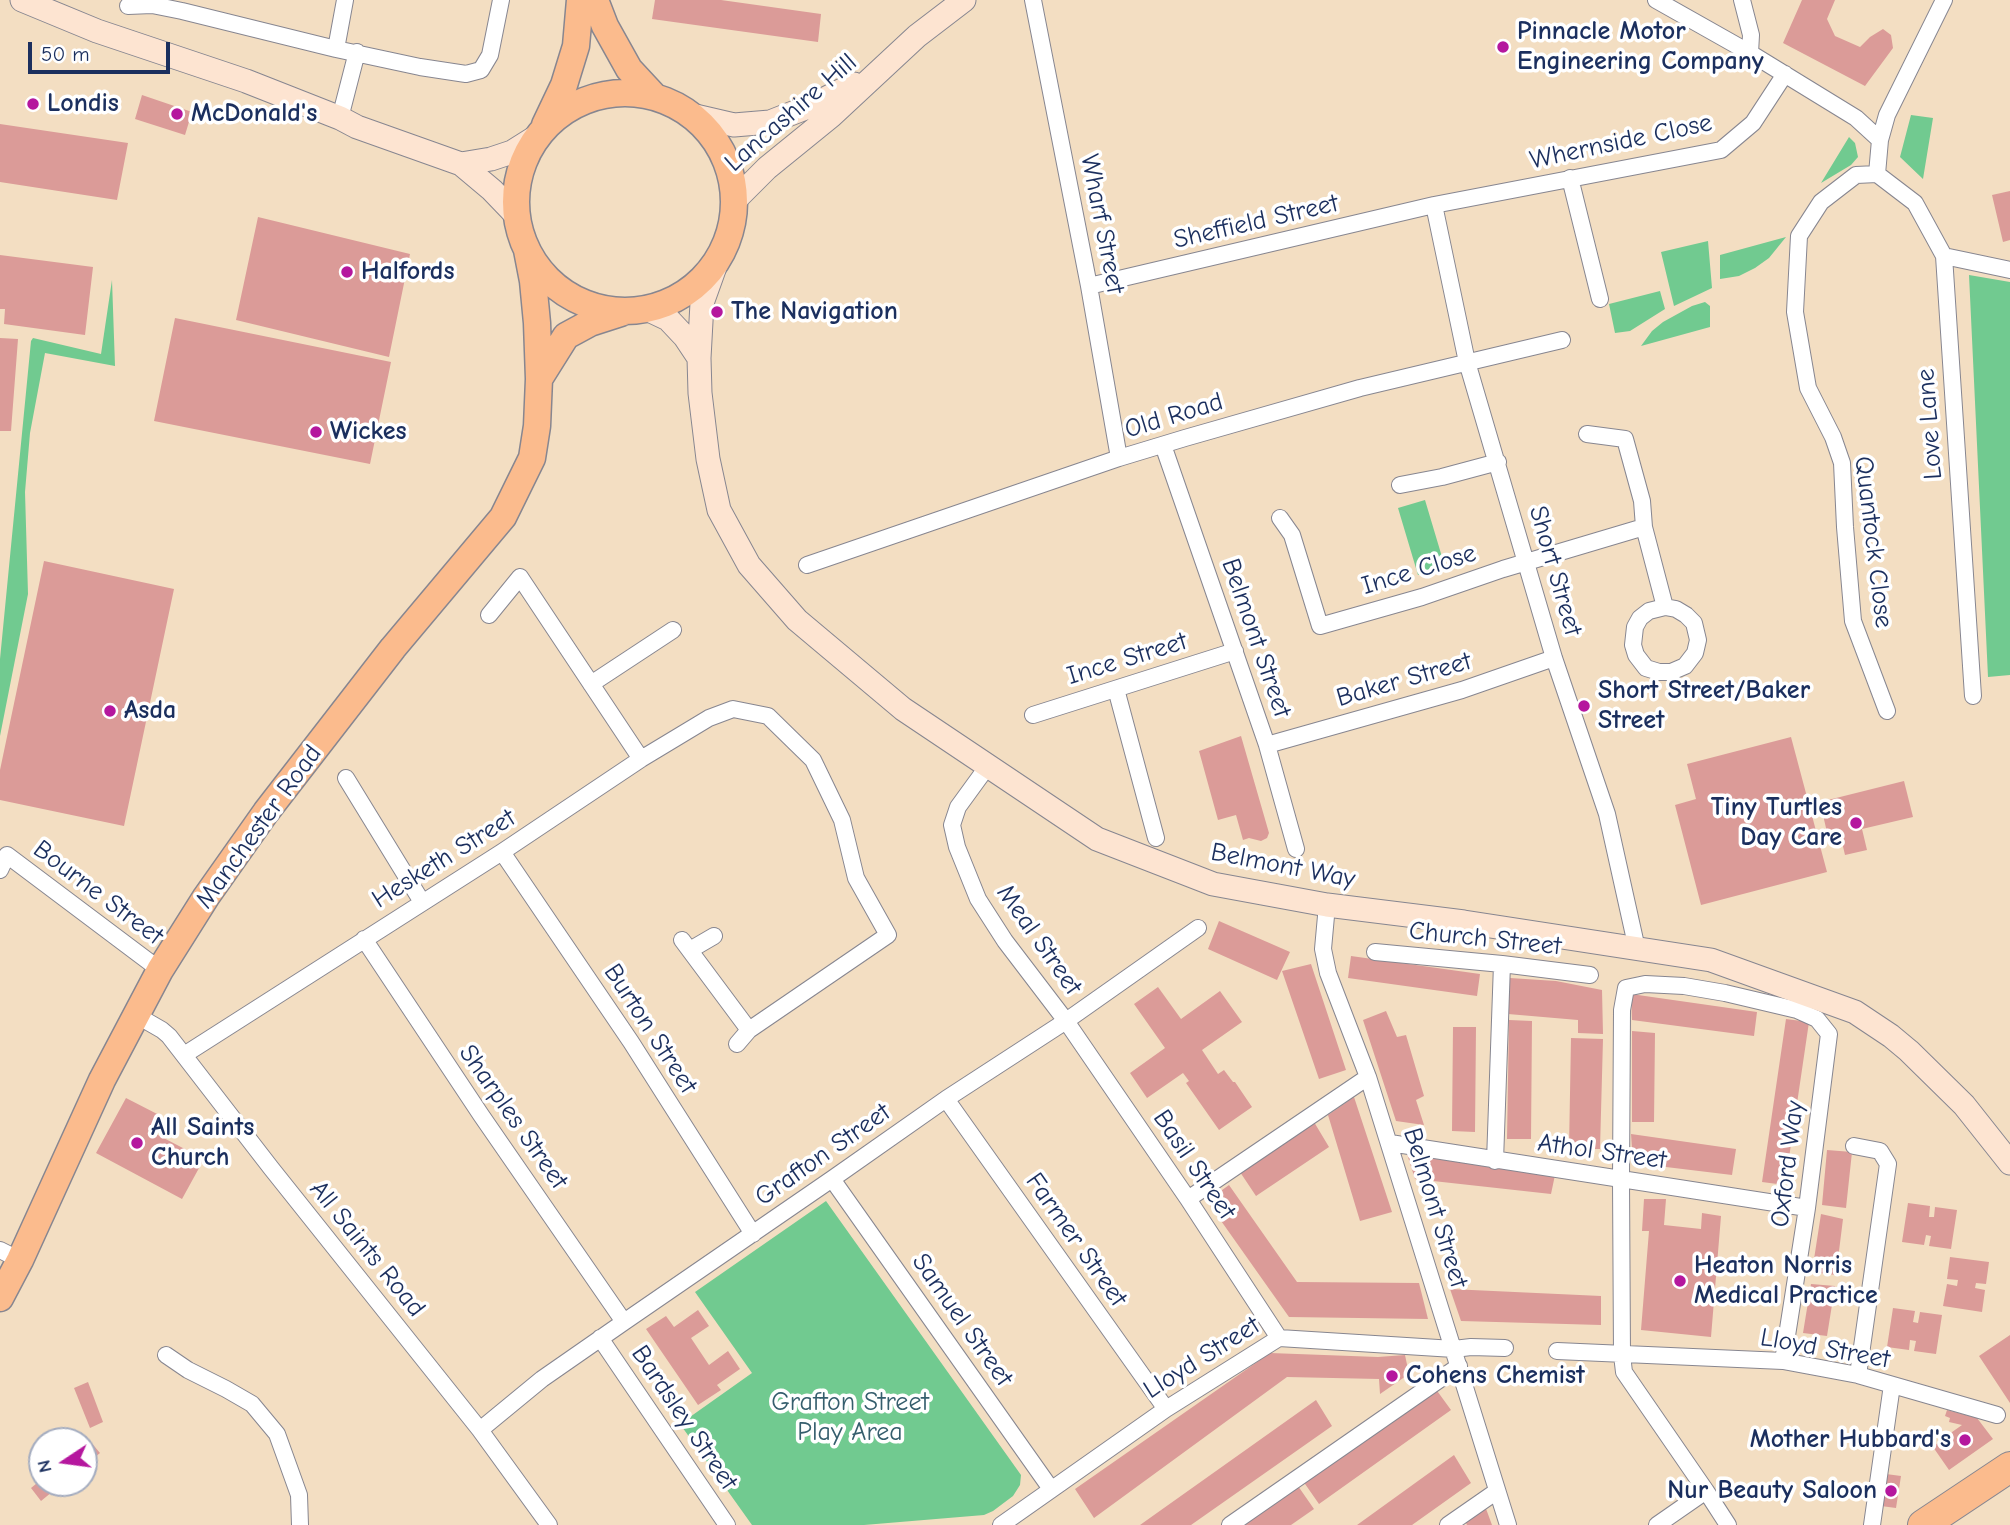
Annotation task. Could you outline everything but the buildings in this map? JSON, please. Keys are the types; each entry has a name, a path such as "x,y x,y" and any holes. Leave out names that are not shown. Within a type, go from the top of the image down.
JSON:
{"highway":[{"path":"1923,1525 2010,1467"}],"main road":[{"path":"541,133 566,110 594,97 625,93 655,97 674,104 691,115 714,139 729,168 735,200 729,239 716,264 673,301 637,311 594,307 566,295 543,275 527,250 517,216 517,186 526,156 541,133 564,85 576,46 580,0"},
{"path":"595,0 605,26 629,69 655,97"},
{"name":"Manchester Road","path":"0,1298 10,1255 159,970 206,897 266,812 393,648 503,517 535,449 539,379 534,291 527,250"},
{"name":"Manchester Road","path":"539,379 566,336 590,323 637,311"}],"street":[{"path":"22,0 97,31 246,81 357,127 461,163 517,216"},
{"path":"336,49 345,0"},
{"path":"128,6 183,5 336,49 466,74 481,70 490,55 501,0"},
{"name":"Lancashire Hill","path":"735,200 767,168 831,116 918,36 964,0"},
{"name":"Wharf Street","path":"1033,0 1089,286 1119,458"},
{"path":"1656,0 1750,53 1856,118 1880,140"},
{"path":"1742,0 1751,35 1750,53"},
{"path":"1877,174 1880,140 1887,115 1944,0"},
{"path":"340,118 357,52"},
{"name":"Lancashire Hill","path":"691,115 734,125 769,122 813,105 885,68"},
{"name":"Whernside Close","path":"1434,205 1721,150 1753,123 1785,74"},
{"path":"461,163 491,159 512,152 541,133"},
{"name":"Love Lane","path":"1877,174 1915,203 1944,256 1973,696"},
{"name":"Quantock Close","path":"1877,174 1856,176 1821,202 1799,236 1795,312 1808,388 1833,437 1842,463 1853,621 1887,711"},
{"path":"1570,178 1600,299"},
{"name":"Sheffield Street","path":"1089,286 1434,205"},
{"name":"Short Street","path":"1434,205 1467,362 1554,657 1607,814 1637,949"},
{"path":"1944,256 2010,270"},
{"name":"Belmont Way","path":"716,264 702,303 699,358 708,460 719,510 748,565 797,620 903,709 1097,839 1213,884 1327,905 1464,922 1711,960 1856,1012 1909,1051 1964,1105 2010,1163"},
{"path":"637,311 668,319 685,337 699,358"},
{"name":"Old Road","path":"807,565 1119,458 1360,388 1562,340"},
{"path":"1587,434 1625,439 1642,501 1644,527 1665,607"},
{"name":"Belmont Street","path":"1163,445 1267,745 1296,849"},
{"path":"1400,485 1497,462"},
{"name":"Ince Close","path":"1280,518 1292,535 1320,626 1644,527"},
{"path":"489,615 525,571 591,684 641,759"},
{"path":"1665,607 1686,615 1693,624 1698,640 1695,653 1685,666 1671,672 1646,668 1636,655 1633,645 1635,627 1640,618 1649,611 1665,607"},
{"path":"591,684 673,630"},
{"name":"Ince Street","path":"1033,715 1235,651"},
{"name":"Baker Street","path":"1267,745 1462,690 1554,657"},
{"path":"1116,689 1156,838"},
{"name":"Hesketh Street","path":"184,1055 502,852 641,759 709,718 733,709 768,716 813,760 842,820 856,878 895,931 749,1030"},
{"name":"Meal Street","path":"982,774 958,807 952,825 957,847 978,899 1005,941 1066,1021"},
{"path":"346,778 422,902"},
{"name":"Burton Street","path":"502,852 631,1042 753,1234"},
{"name":"Bourne Street","path":"4,863 159,970"},
{"name":"Belmont Street","path":"1327,905 1324,950 1328,973 1390,1143 1508,1525"},
{"name":"Grafton Street","path":"481,1430 542,1379 600,1338 1198,928"},
{"path":"713,936 686,945 749,1030 737,1044"},
{"name":"Sharples Street","path":"364,939 624,1322"},
{"name":"Church Street","path":"1375,952 1590,975"},
{"path":"1494,1161 1502,964"},
{"name":"Oxford Way","path":"1621,1180 1622,1010 1626,988 1645,984 1684,986 1797,1010 1817,1018 1829,1034 1807,1208 1783,1360"},
{"name":"All Saints Road","path":"136,1015 162,1030 184,1055 481,1430 549,1525"},
{"name":"Basil Street","path":"1066,1021 1279,1338"},
{"path":"1188,1199 1368,1077"},
{"name":"Farmer Street","path":"946,1099 1166,1409"},
{"name":"Athol Street","path":"1390,1143 1807,1208"},
{"path":"1854,1146 1880,1151 1888,1164 1858,1375"},
{"name":"Samuel Street","path":"832,1179 1051,1489"},
{"path":"1621,1180 1624,1372 1728,1525"},
{"name":"Bardsley Street","path":"600,1338 727,1525"},
{"name":"Lloyd Street","path":"1000,1525 1166,1409 1279,1338 1454,1349 1505,1348"},
{"name":"Lloyd Street","path":"1556,1351 1783,1360 1858,1375 1997,1415"},
{"path":"166,1355 251,1404 276,1434 299,1495 300,1525"},
{"path":"1230,1525 1459,1366"},
{"path":"1872,1525 1892,1385"},
{"path":"1448,1525 1497,1491"},
{"path":"1657,1525 1706,1491"}],"green space":[{"path":"1911,115 1933,118 1923,179 1900,157"},
{"path":"1849,137 1855,143 1858,157 1851,165 1821,183"},
{"path":"1786,237 1769,258 1755,268 1739,276 1720,279 1720,255"},
{"path":"1708,241 1712,288 1674,306 1661,252"},
{"path":"1969,275 2010,282 2010,675 1988,677"},
{"path":"112,280 115,366 45,353 30,433 25,492 28,594 0,736 0,659 31,341 33,338 101,354"},
{"path":"1660,291 1665,309 1630,331 1615,333 1609,304"},
{"path":"1705,302 1710,306 1710,327 1641,346 1663,322"},
{"path":"1425,500 1445,567 1418,575 1398,508"},
{"name":"Grafton Street Play Area","path":"826,1201 1021,1475 1020,1485 1013,1496 993,1511 984,1515 864,1525 752,1525 680,1424 752,1373 695,1292"}],"place":[{"name":"Pinnacle Motor Engineering Company","path":"1503,47"},
{"name":"Londis","path":"33,104"},
{"name":"McDonald's","path":"177,114"},
{"name":"Halfords","path":"347,272"},
{"name":"The Navigation","path":"717,312"},
{"name":"Wickes","path":"316,432"},
{"name":"Short Street/Baker Street","path":"1584,706"},
{"name":"Asda","path":"110,711"},
{"name":"Tiny Turtles Day Care","path":"1856,823"},
{"name":"All Saints Church","path":"137,1143"},
{"name":"Heaton Norris Medical Practice","path":"1680,1281"},
{"name":"Cohens Chemist","path":"1392,1376"},
{"name":"Mother Hubbard's","path":"1965,1440"},
{"name":"Nur Beauty Saloon","path":"1891,1491"}]}
